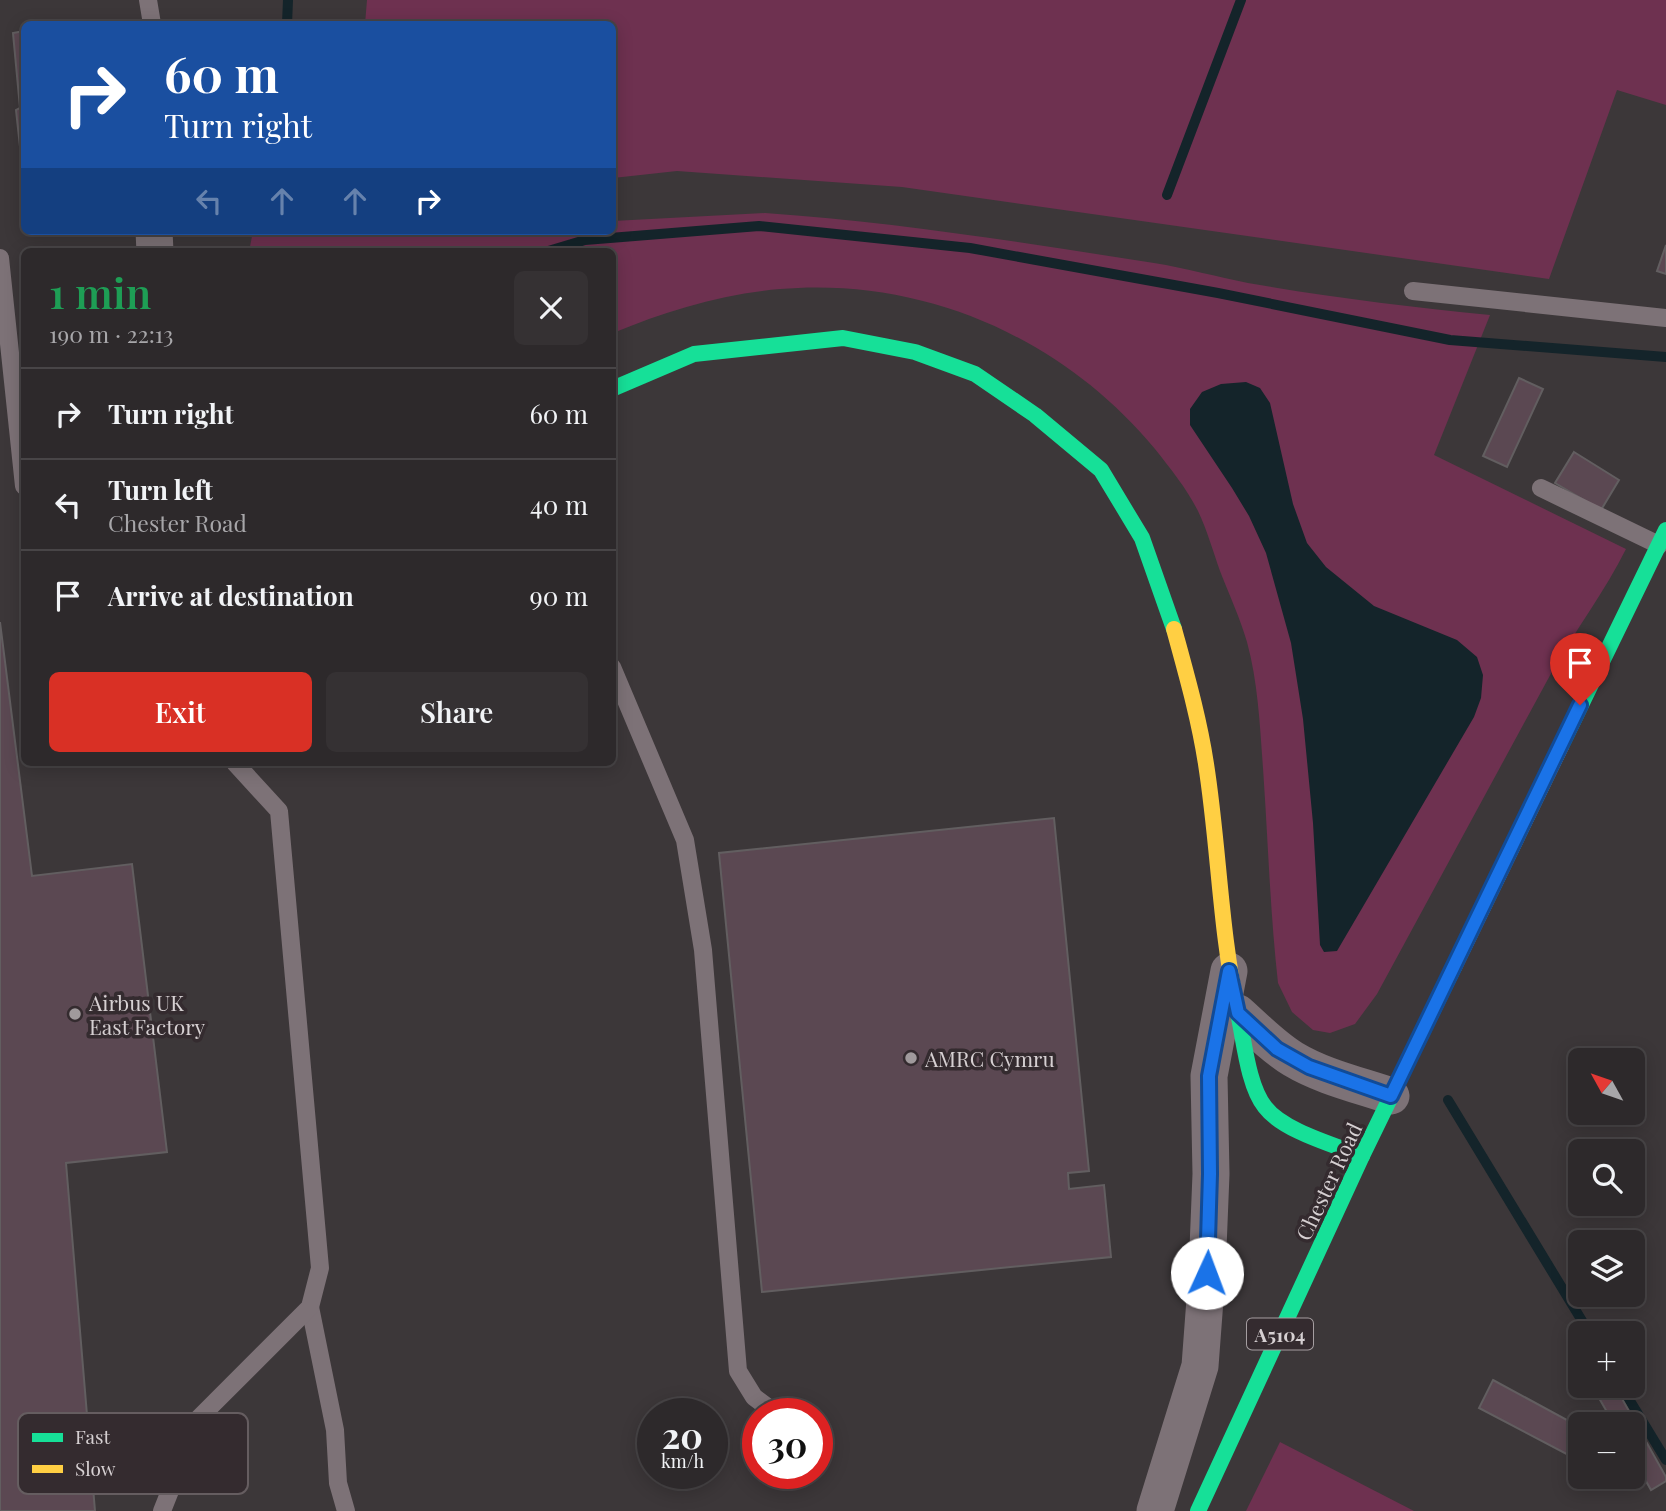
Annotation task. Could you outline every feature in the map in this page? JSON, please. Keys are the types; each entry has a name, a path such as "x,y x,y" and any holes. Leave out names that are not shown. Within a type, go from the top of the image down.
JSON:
{"street":[{"path":"616,387 694,354 843,338 915,352 975,374 1035,415 1101,470 1142,538 1169,612 1188,680 1206,764 1229,971 1254,1086 1265,1108 1285,1124 1362,1156"},
{"name":"Chester Road","path":"1198,1511 1362,1156 1662,538"},
{"path":"1155,1511 1200,1366 1210,1187 1209,1076 1229,971"},
{"path":"1238,1013 1277,1049 1294,1060 1391,1096"}],"lane":[{"path":"148,0 152,21"},
{"path":"0,258 21,458"},
{"path":"1413,291 1666,318"},
{"path":"1541,488 1662,538"},
{"path":"616,676 685,840 703,950 738,1371 756,1398"},
{"path":"239,766 279,811 320,1268 310,1307 335,1430 338,1483 346,1511"},
{"path":"205,1413 310,1307"},
{"path":"162,1511 169,1494"}],"shaded area":[{"path":"367,0 1666,0 1666,105 1617,90 1549,279 902,187 677,171 616,178 616,21 365,21"},
{"path":"765,213 863,222 1154,263 1308,293 1490,315 1434,455 1626,549 1554,668 1377,994 1355,1024 1330,1033 1313,1030 1292,1012 1278,983 1254,673 1244,633 1201,518 1184,487 1155,449 1120,411 1082,378 1040,350 995,326 948,308 900,296 849,289 798,288 751,292 703,302 616,332 616,248 250,248 252,235 616,235 616,221"},
{"path":"1246,382 1260,388 1270,403 1293,504 1307,543 1326,567 1374,606 1457,640 1477,657 1483,675 1481,698 1474,717 1337,951 1324,952 1320,945 1313,823 1303,719 1291,643 1266,553 1249,516 1190,425 1190,409 1202,392 1221,384"},
{"path":"1280,1442 1414,1511 1246,1511"}],"building":[{"path":"21,32 21,156 16,110 20,108 13,33"},
{"path":"1666,245 1666,274 1657,271"},
{"path":"1519,378 1543,389 1507,467 1483,456"},
{"path":"1574,452 1619,480 1601,510 1555,483"},
{"name":"Airbus UK East Factory","path":"0,622 32,876 132,864 167,1152 66,1163 87,1413 18,1413 18,1494 94,1494 95,1511 0,1511"},
{"path":"1054,818 1089,1171 1068,1173 1069,1189 1104,1185 1111,1257 762,1292 719,853"},
{"path":"1493,1380 1568,1421 1568,1455 1479,1408"},
{"path":"1599,1398 1622,1398 1629,1412 1607,1412"},
{"path":"1645,1440 1666,1477 1666,1481 1651,1490 1645,1479"}],"waterway":[{"path":"287,21 288,0"},
{"path":"1167,195 1241,0"},
{"path":"558,248 585,240 759,226 970,248 1218,293 1450,340 1666,357"},
{"path":"1448,1100 1582,1321"},
{"path":"1628,1398 1666,1460"}],"traffic: fast":[{"path":"616,387 694,354 843,338 915,352 975,374 1035,415 1101,470 1142,538 1174,629"},
{"path":"1561,746 1666,530"},
{"path":"1198,1511 1362,1156 1454,967"},
{"path":"1238,1013 1254,1087 1265,1107 1273,1116 1296,1130 1362,1156"}],"traffic: slow":[{"path":"1174,629 1206,764 1223,920 1238,1013"},
{"path":"1454,967 1561,746"}],"place":[{"name":"Airbus UK East Factory","path":"75,1014"},
{"name":"AMRC Cymru","path":"911,1058"}],"route":[{"path":"1207,1273 1209,1076 1229,971 1238,1013 1277,1049 1309,1067 1391,1096 1580,705"}]}
